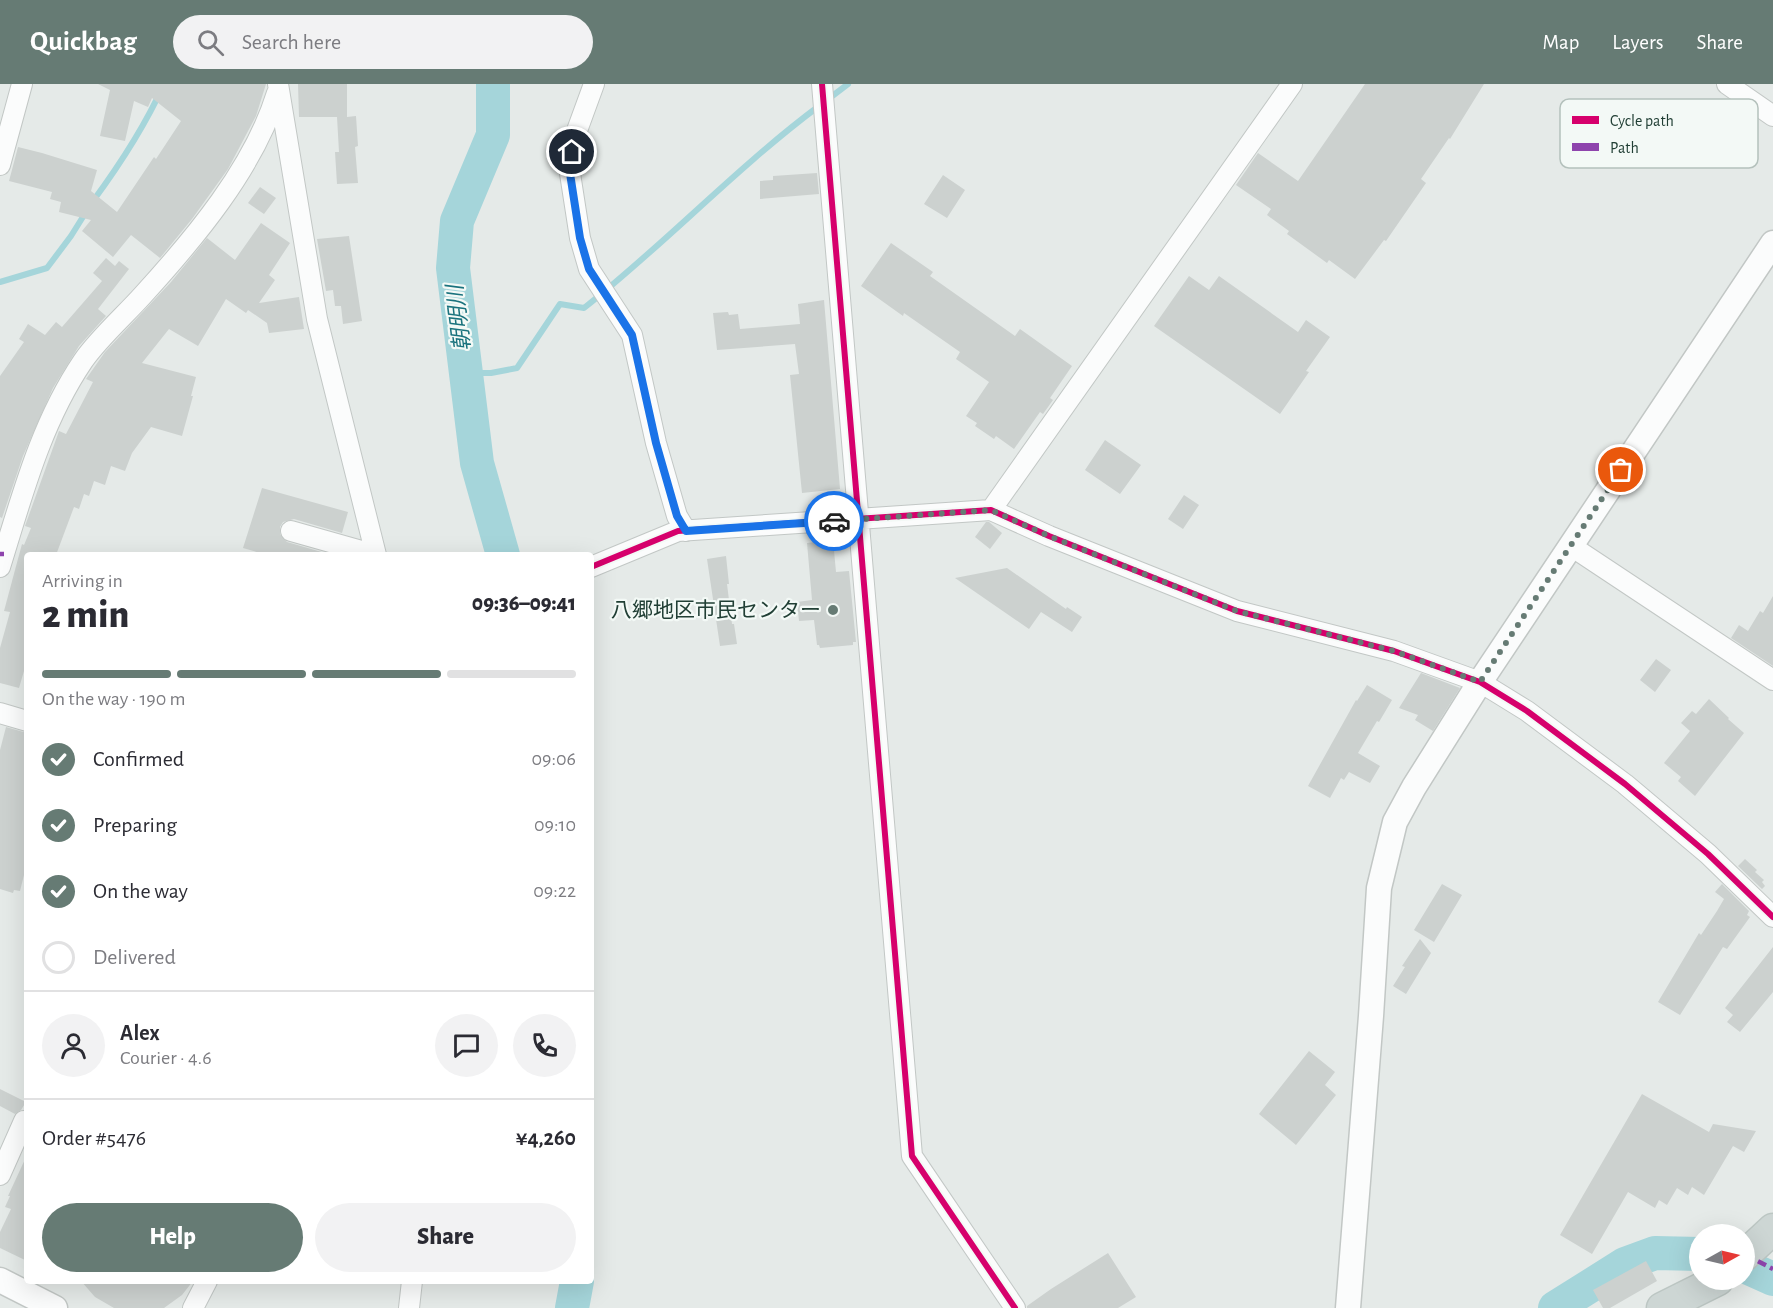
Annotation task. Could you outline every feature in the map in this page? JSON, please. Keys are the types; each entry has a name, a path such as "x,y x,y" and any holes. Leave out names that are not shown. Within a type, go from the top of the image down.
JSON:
{"main road":[{"path":"1755,1246 1773,1229"},
{"path":"1662,1308 1698,1290"}],"street":[{"path":"0,165 22,84"},
{"path":"594,84 575,136 569,167 580,238 589,269 632,335 656,443 682,531"},
{"path":"991,510 1292,84"},
{"path":"1727,84 1749,99"},
{"path":"278,87 317,319 375,552"},
{"path":"0,567 35,454 72,379 84,359 187,247 247,158 270,114 278,87"},
{"path":"823,88 912,1156 1015,1308"},
{"path":"1758,106 1773,116"},
{"path":"1348,1308 1379,888 1395,822 1414,787 1480,682 1773,243"},
{"path":"594,566 682,531 991,510 1049,536 1237,611 1394,651 1480,682 1527,711 1626,784 1708,854 1773,917"},
{"path":"291,531 365,552"},
{"path":"1571,546 1773,680"},
{"path":"0,713 24,720"},
{"path":"0,1175 24,1121"},
{"path":"0,1280 55,1308"},
{"path":"193,1308 205,1284"},
{"path":"409,1308 412,1284"}],"building":[{"path":"98,84 266,84 256,116 228,169 160,258 131,235 113,257 82,231 91,220 59,212 61,202 50,199 52,192 9,181 18,147 42,153 97,170 91,191 117,212 181,121 152,98 148,107 134,101 125,141 100,136 110,90"},
{"path":"298,84 347,84 347,117 356,116 358,146 355,147 358,183 337,184 335,152 339,152 337,117 299,117"},
{"path":"1365,84 1484,84 1450,139 1421,179 1426,183 1386,241 1384,240 1355,279 1329,260 1327,263 1287,234 1289,231 1267,215 1271,209 1236,185 1258,153 1298,181"},
{"path":"817,173 819,194 760,199 760,181 773,180 773,176"},
{"path":"943,175 965,190 947,218 924,204"},
{"path":"260,187 276,198 264,214 248,203"},
{"path":"261,223 290,243 269,275 275,280 259,303 299,297 304,329 269,333 267,323 248,310 246,313 226,299 198,346 169,329 142,363 196,377 182,436 151,427 132,453 125,471 111,466 105,485 94,481 89,496 84,494 79,509 74,507 57,552 24,552 24,671 19,688 0,683 0,648 10,612 4,611 22,544 24,545 31,528 25,526 59,431 66,434 93,382 86,379 105,352 171,282 207,238 235,260"},
{"path":"349,236 362,321 343,324 341,306 335,306 333,290 326,291 317,239"},
{"path":"891,243 933,272 930,276 1015,336 1020,329 1072,366 1050,398 1053,400 1043,414 1040,412 1014,449 996,436 994,439 975,426 977,423 966,416 989,382 956,359 960,352 861,286"},
{"path":"106,258 115,266 119,261 129,269 98,309 106,316 79,346 53,388 23,456 2,518 0,517 0,376 24,342 19,339 28,324 45,335 56,322 62,327 102,281 93,273"},
{"path":"1189,276 1209,290 1219,276 1298,332 1306,320 1330,337 1280,414 1154,326"},
{"path":"824,300 840,489 802,493 790,375 799,374 795,344 717,350 713,313 738,314 740,329 800,324 798,304"},
{"path":"1105,440 1141,465 1120,494 1085,470"},
{"path":"262,488 348,512 342,533 294,519 283,522 280,534 287,542 322,552 257,552 243,548"},
{"path":"1184,495 1199,505 1183,529 1168,519"},
{"path":"986,522 1002,533 990,549 975,537"},
{"name":"八郷地区市民センター","path":"833,540 836,572 849,571 856,642 853,642 853,645 820,648 817,645 814,620 799,621 797,602 812,600 807,543"},
{"path":"726,556 732,624 734,624 737,644 720,646 707,559"},
{"path":"1007,568 1066,609 1067,607 1082,617 1072,632 1041,612 1029,629 955,578"},
{"path":"1773,596 1773,666 1731,638 1739,625 1748,631 1760,611 1763,613"},
{"path":"1656,659 1671,670 1655,692 1640,680"},
{"path":"1421,673 1460,688 1433,731 1415,720 1418,715 1399,708"},
{"path":"1367,685 1392,700 1358,753 1380,766 1370,783 1349,772 1344,780 1341,778 1330,798 1308,786 1356,700"},
{"path":"1709,699 1744,733 1695,796 1678,781 1681,777 1664,763 1690,731 1681,723 1692,711 1696,714"},
{"path":"6,727 24,732 24,875 20,891 14,890 13,893 0,889 0,750"},
{"path":"1745,859 1764,880 1762,882 1765,886 1762,889 1738,866"},
{"path":"1442,884 1462,895 1434,942 1414,930"},
{"path":"1722,884 1749,911 1747,915 1750,917 1727,949 1723,947 1680,1015 1658,1002 1699,933 1701,935 1724,899 1715,892"},
{"path":"1420,939 1431,953 1406,994 1393,986 1405,967 1402,966"},
{"path":"1773,947 1773,992 1740,1032 1727,1022 1733,1015 1725,1008"},
{"path":"1309,1051 1335,1072 1325,1085 1336,1095 1296,1145 1259,1114"},
{"path":"0,1089 24,1101 21,1110 15,1114 0,1106"},
{"path":"1642,1094 1709,1132 1713,1124 1756,1131 1744,1152 1733,1146 1704,1195 1692,1187 1688,1195 1677,1188 1667,1205 1659,1200 1655,1208 1628,1192 1592,1254 1560,1235"},
{"path":"24,1161 24,1260 0,1248 0,1232 11,1209 5,1207 10,1196 8,1196"},
{"path":"1108,1253 1136,1297 1118,1308 1027,1308 1051,1289"},
{"path":"1646,1261 1657,1281 1610,1308 1603,1308 1593,1290"},
{"path":"84,1284 191,1284 182,1295 164,1308 114,1308 95,1297"}],"waterway":[{"path":"93,201 132,144 164,84"},
{"name":"朝明川","path":"493,84 493,135 457,221 453,268 477,463 502,552"},
{"path":"827,100 848,84"},
{"path":"466,373 491,373 517,368 560,304 584,308 788,130 819,106"},
{"path":"0,282 47,268 86,212"},
{"path":"1555,1308 1625,1264 1655,1253 1689,1254"},
{"path":"1755,1271 1773,1279"},
{"name":"朝明川","path":"572,1308 576,1284"}],"marked path":[{"path":"1755,1260 1773,1269"}],"cycle path":[{"path":"822,84 912,1156 1015,1308"},
{"path":"594,566 678,531 991,510 1049,536 1237,611 1394,651 1480,682 1527,711 1625,784 1708,854 1773,917"}],"way so far":[{"path":"834,521 991,510 1049,536 1237,611 1394,651 1480,682 1621,470"}],"place":[{"name":"八郷地区市民センター","path":"833,610"}],"route":[{"path":"572,152 569,167 580,238 589,269 632,335 656,443 677,516 686,531 834,521"}]}
